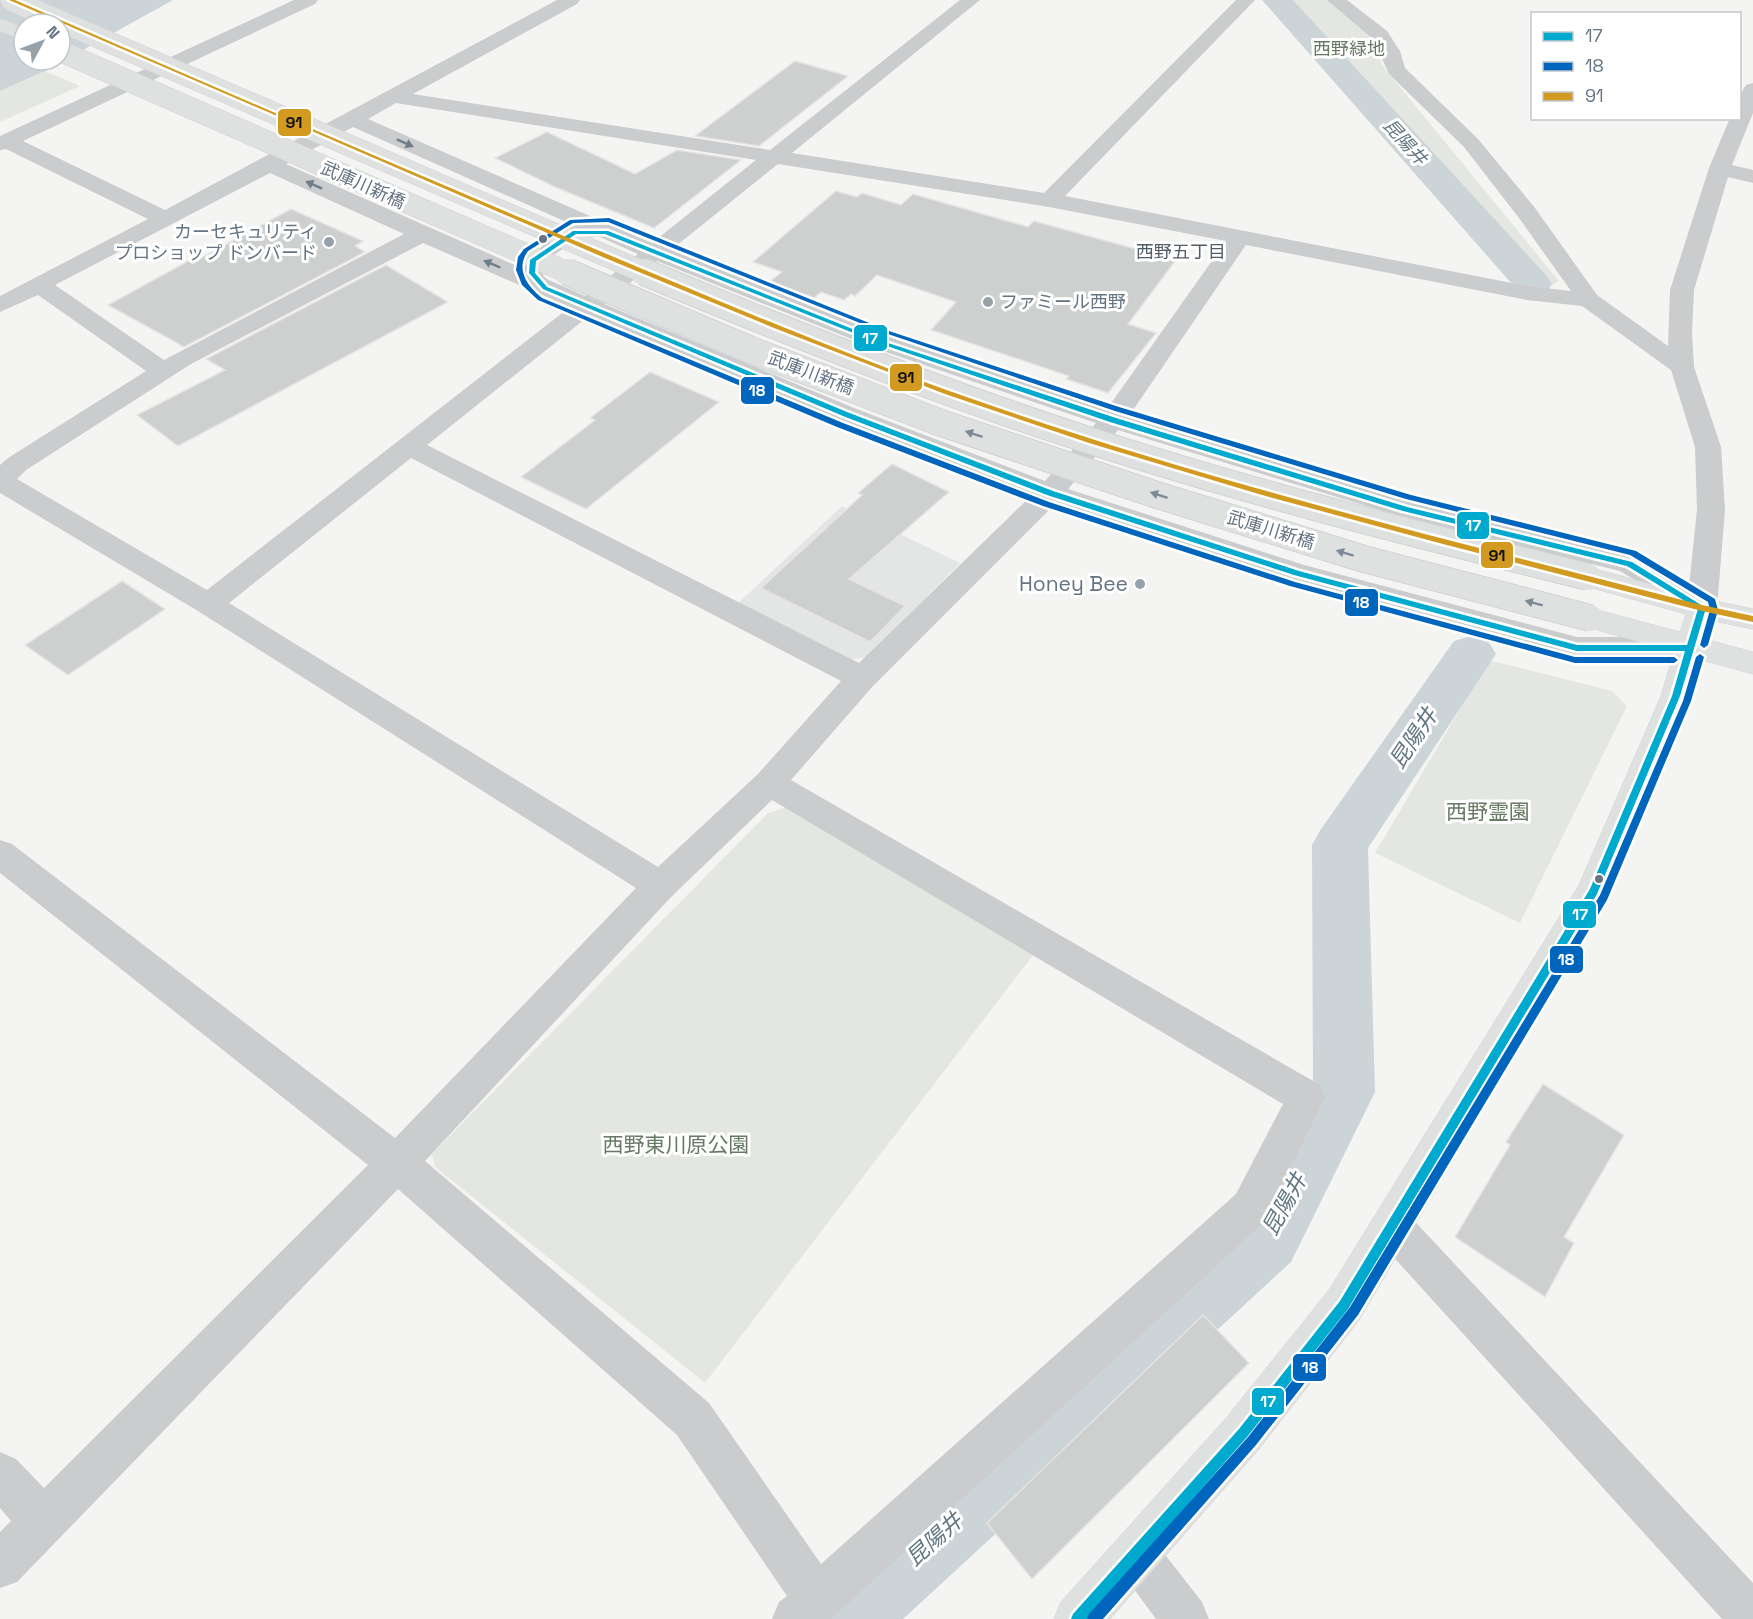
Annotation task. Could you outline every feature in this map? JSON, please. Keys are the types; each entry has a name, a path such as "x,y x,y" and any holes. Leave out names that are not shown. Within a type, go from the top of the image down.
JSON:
{"street":[{"name":"武庫川新橋","path":"11,0 616,260 802,336 953,394 1205,477 1702,608 1753,619"},
{"path":"3,142 309,0"},
{"path":"0,305 268,164 571,0"},
{"path":"208,604 410,447 971,0"},
{"path":"1049,200 1246,0"},
{"path":"1336,0 1380,35 1390,51 1396,70 1471,143 1527,213 1589,300 1682,367"},
{"name":"武庫川新橋","path":"72,56 426,212 729,341 941,423 1157,495 1364,559 1639,630 1692,648 1753,663"},
{"path":"1741,117 1753,88"},
{"path":"393,97 1049,200 1239,239 1527,293 1589,300"},
{"path":"352,119 606,232 883,343 1113,420 1406,509 1629,564 1702,608"},
{"path":"1078,1619 1243,1433 1344,1305 1594,891 1676,696 1702,608 1712,510 1708,447 1682,367 1680,333 1682,290 1720,168 1740,120"},
{"path":"3,142 165,219"},
{"path":"268,164 545,288 845,414 1050,493 1297,573 1576,648 1692,648"},
{"path":"1720,168 1753,177"},
{"path":"422,234 162,370 17,464 0,480 208,604 660,886"},
{"path":"0,1565 397,1163 660,886 769,783 862,678 1050,493 1113,420 1239,239"},
{"path":"39,285 162,370"},
{"path":"410,447 862,678"},
{"path":"0,854 397,1163 693,1419 806,1609 1250,1208 1306,1097 769,783"},
{"path":"1392,1226 1753,1618"},
{"path":"0,1475 43,1521"},
{"path":"1136,1554 1185,1619"}],"lane":[{"path":"545,288 532,276 530,267 533,260 575,232 606,232"}],"shaded area":[{"path":"0,0 173,0 72,56 72,12 12,12 12,72 43,72 0,91"},
{"path":"842,506 960,563 867,657 840,661 735,606"}],"green space":[{"name":"西野緑地","path":"1273,0 1329,0 1371,32 1382,65 1559,281 1548,288 1524,283 1442,197"},
{"path":"43,72 80,86 0,122 0,91"},
{"name":"西野霊園","path":"1489,660 1612,691 1627,706 1520,923 1375,853"},
{"name":"西野東川原公園","path":"787,807 1037,950 705,1383 435,1167 432,1154 768,813"}],"building":[{"path":"795,61 848,76 759,146 695,136"},
{"path":"547,132 635,174 677,150 741,160 654,228 555,187 495,158"},
{"path":"836,191 857,197 862,193 901,205 913,194 1028,227 1034,221 1176,260 1128,324 1156,333 1108,393 1066,379 1069,376 931,330 956,302 877,275 855,296 851,294 844,300 821,292 814,298 769,282 782,272 753,262"},
{"path":"291,209 363,241 355,246 365,252 184,347 108,305 188,261 192,263"},
{"path":"386,265 448,302 178,446 137,415 225,370 206,359"},
{"path":"650,372 719,402 586,509 521,477 595,420 590,418"},
{"path":"892,464 949,492 849,579 905,606 870,642 761,588 862,495 858,493"},
{"path":"122,581 165,609 68,675 25,645"},
{"path":"1543,1084 1624,1135 1564,1237 1574,1243 1545,1297 1455,1237 1510,1145 1506,1142"},
{"path":"1203,1315 1249,1363 1032,1579 987,1523"}],"waterway":[{"name":"昆陽井","path":"1277,0 1533,284"},
{"name":"昆陽井","path":"845,1619 1267,1239 1344,1092 1340,845 1471,654"}],"transit line":[{"name":"91","path":"11,0 607,257 776,327 947,393 1091,441 1265,493 1702,608 1753,619"},
{"name":"18","path":"1674,660 1575,660 1293,584 1046,504 840,425 540,299 521,277 519,270 521,257 526,250 572,221 609,220 887,332 1117,409 1409,497 1633,553 1712,601 1714,610 1704,645"},
{"name":"17","path":"575,232 606,232 883,343 1113,420 1406,509 1629,564 1702,608 1690,648 1577,648 1297,573 1050,493 845,414 545,288 532,273 533,260 575,232"},
{"name":"17","path":"1078,1619 1243,1433 1344,1305 1594,891 1676,696 1690,648"},
{"name":"18","path":"1094,1619 1252,1441 1354,1311 1604,897 1687,701 1700,657"}],"place":[{"name":"カーセキュリティ プロショップ ドンバード","path":"329,242"},
{"name":"ファミール西野","path":"988,302"},
{"name":"Honey Bee","path":"1140,584"}],"district":[{"name":"西野五丁目","path":"1181,252"}]}
